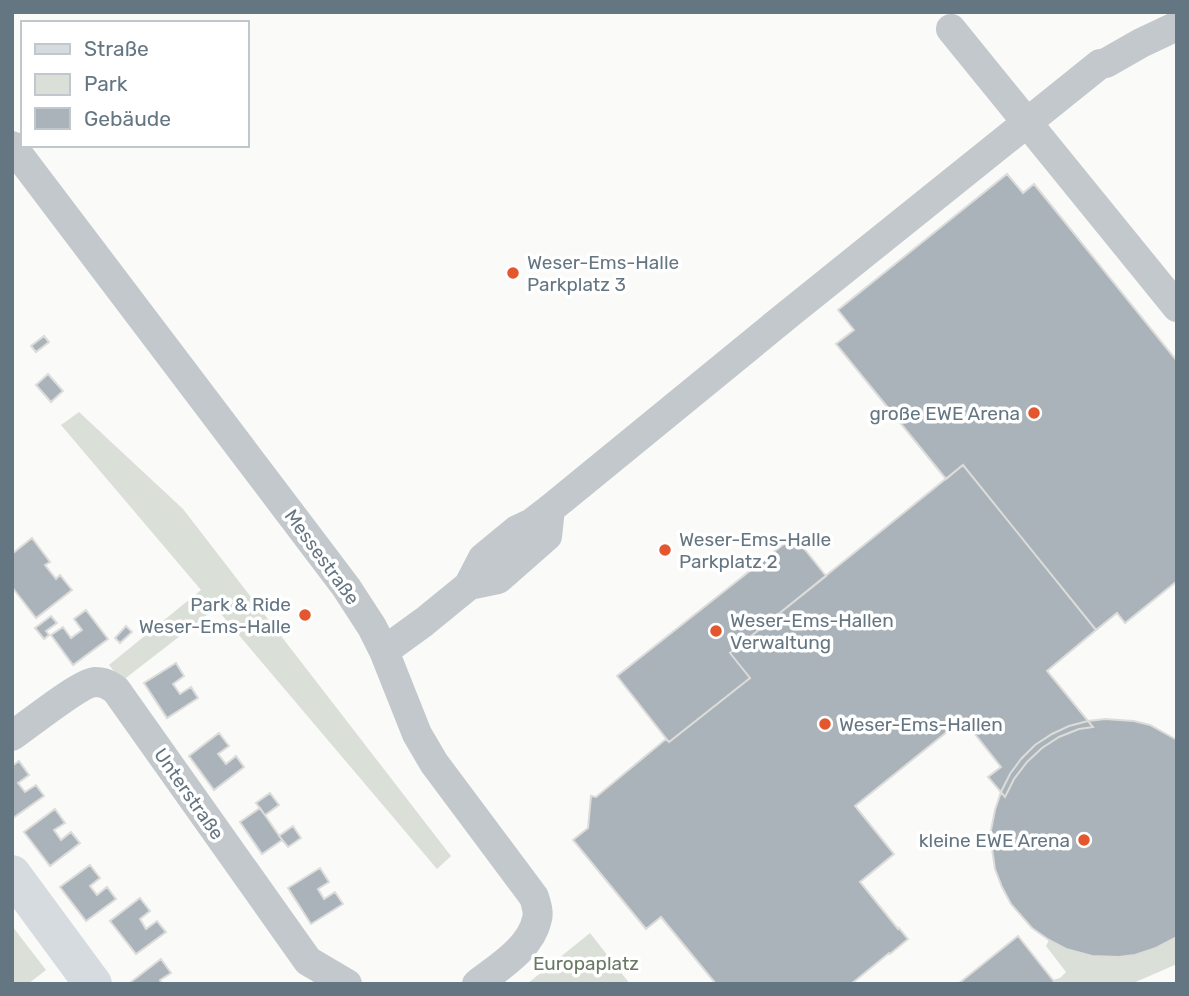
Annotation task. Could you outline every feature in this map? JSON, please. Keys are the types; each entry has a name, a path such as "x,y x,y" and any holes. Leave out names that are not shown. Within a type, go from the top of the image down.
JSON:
{"main road":[{"path":"12,874 93,984"}],"street":[{"path":"384,651 524,541 541,516 1100,64 1177,26"},
{"path":"951,29 1177,307"},
{"name":"Messestraße","path":"12,146 345,587 372,627 384,651 416,734 434,763 534,897 538,917 530,936 512,957 477,984"},
{"path":"469,585 483,558 507,554 547,536 541,516"},
{"name":"Unterstraße","path":"12,736 84,685 99,682 108,684 116,690 308,961 347,984"}],"green space":[{"path":"79,412 183,509 451,856 437,869 216,608 122,681 109,665 201,590 61,425"},
{"path":"12,926 46,970 28,984 12,984"},
{"name":"Europaplatz","path":"590,933 630,984 527,984"},
{"path":"1177,937 1177,964 1131,984 1056,984 1053,980 1066,972 1046,946 1049,940 1082,953 1128,956 1160,946"}],"building":[{"name":"große EWE Arena","path":"1007,174 1023,193 1034,184 1177,361 1177,581 1125,623 1117,613 1096,630 963,465 946,479 836,344 854,330 838,310"},
{"path":"44,336 49,342 36,352 31,346"},
{"path":"48,374 63,391 51,402 36,385"},
{"name":"Weser-Ems-Hallen","path":"963,465 1096,630 1047,671 1093,727 1059,737 1042,748 1014,779 1005,797 988,777 1001,767 963,719 855,806 894,854 860,882 908,939 851,984 716,984 661,917 646,929 573,840 588,828 591,796 596,797 666,739 669,742 750,678 730,653"},
{"name":"Weser-Ems-Hallen Verwaltung","path":"794,536 826,576 730,653 750,678 669,742 617,676"},
{"path":"32,538 50,562 45,565 56,579 60,575 72,590 36,618 12,587 12,554"},
{"path":"86,610 108,639 73,665 51,635 63,627 71,638 82,630 74,619"},
{"path":"51,616 57,623 46,631 49,635 44,639 35,628"},
{"path":"126,626 132,632 120,643 115,638"},
{"path":"176,663 184,676 173,684 180,694 191,687 198,698 167,718 144,683"},
{"name":"kleine EWE Arena","path":"1105,719 1150,725 1177,740 1177,937 1156,948 1119,957 1092,956 1066,949 1032,928 1011,904 1002,887 995,869 992,849 991,830 995,810 1010,774 1021,759 1035,745 1052,734 1069,726"},
{"path":"219,733 229,746 218,754 226,764 236,756 244,767 214,790 189,756"},
{"path":"19,761 29,775 18,783 25,792 36,785 44,796 13,818 12,766"},
{"path":"270,793 279,805 265,815 256,803"},
{"path":"260,808 282,840 262,854 240,822"},
{"path":"55,809 65,823 54,830 61,840 71,832 80,843 50,866 24,832"},
{"path":"293,826 301,838 288,847 279,836"},
{"path":"90,865 100,878 90,886 97,895 107,887 116,899 86,921 60,887"},
{"path":"320,868 329,882 318,889 324,899 335,892 343,904 311,924 288,888"},
{"path":"140,898 150,911 140,919 146,929 157,921 166,932 136,954 110,921"},
{"path":"1018,936 1056,984 958,984"},
{"path":"161,959 171,973 160,980 162,984 132,984 131,982"}],"place":[{"name":"Weser-Ems-Halle Parkplatz 3","path":"513,273"},
{"name":"große EWE Arena","path":"1034,413"},
{"name":"Weser-Ems-Halle Parkplatz 2","path":"665,550"},
{"name":"Park & Ride Weser-Ems-Halle","path":"305,615"},
{"name":"Weser-Ems-Hallen Verwaltung","path":"716,631"},
{"name":"Weser-Ems-Hallen","path":"825,724"},
{"name":"kleine EWE Arena","path":"1084,840"}]}
